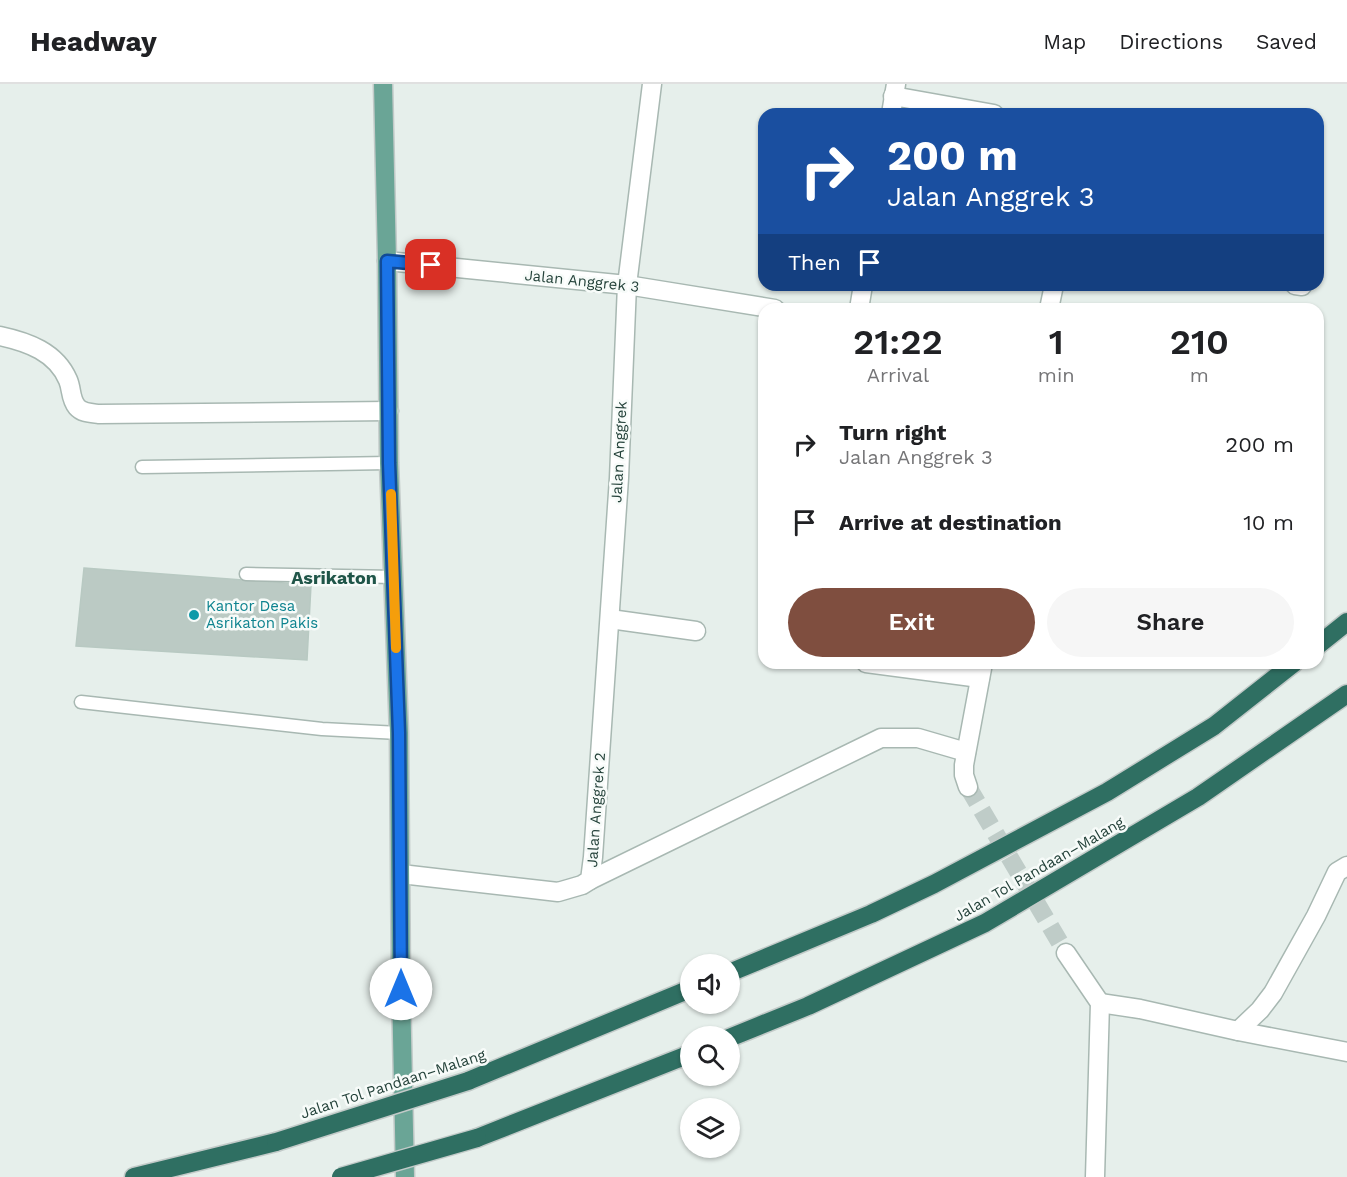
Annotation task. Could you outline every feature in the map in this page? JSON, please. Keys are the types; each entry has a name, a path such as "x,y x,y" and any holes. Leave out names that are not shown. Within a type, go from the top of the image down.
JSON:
{"highway":[{"path":"1324,640 1347,622"},
{"path":"740,968 871,914 934,884 1107,792 1214,726 1286,669"},
{"name":"Jalan Tol Pandaan–Malang","path":"740,1034 808,1006 985,923 1198,797 1347,694"},
{"name":"Jalan Tol Pandaan–Malang","path":"134,1177 276,1142 468,1081 680,993"},
{"path":"341,1177 477,1138 680,1058"}],"main road":[{"path":"383,84 389,463 399,733 405,1177"}],"street":[{"name":"Jalan Anggrek","path":"610,620 627,285 652,84"},
{"path":"894,98 956,108"},
{"name":"Jalan Anggrek 3","path":"387,261 627,285 758,306"},
{"path":"0,336 35,346 51,357 69,381 75,406 81,411 99,414 389,411"},
{"path":"610,620 696,632"},
{"name":"Jalan Anggrek 2","path":"401,874 558,892 582,885 590,880 610,620"},
{"path":"965,669 982,670 964,765 968,787"},
{"path":"590,880 880,738 918,738 966,752"},
{"path":"1238,1032 1273,993 1316,916 1337,872 1347,866"},
{"path":"1066,953 1100,1003 1095,1177"},
{"path":"1100,1003 1140,1009 1238,1032 1347,1052"}],"lane":[{"path":"142,467 389,463"},
{"path":"246,574 394,577"},
{"path":"81,702 322,729 399,733"}],"building":[{"name":"Kantor Desa Asrikaton Pakis","path":"84,568 311,585 307,660 76,646"}],"tunnel":[{"path":"968,787 1066,953"}],"slow traffic":[{"path":"391,494 396,648"}],"place":[{"name":"Kantor Desa Asrikaton Pakis","path":"194,615"}],"district":[{"name":"Asrikaton","path":"334,578"}],"route":[{"path":"401,989 399,733 389,463 387,261 431,265"}]}
